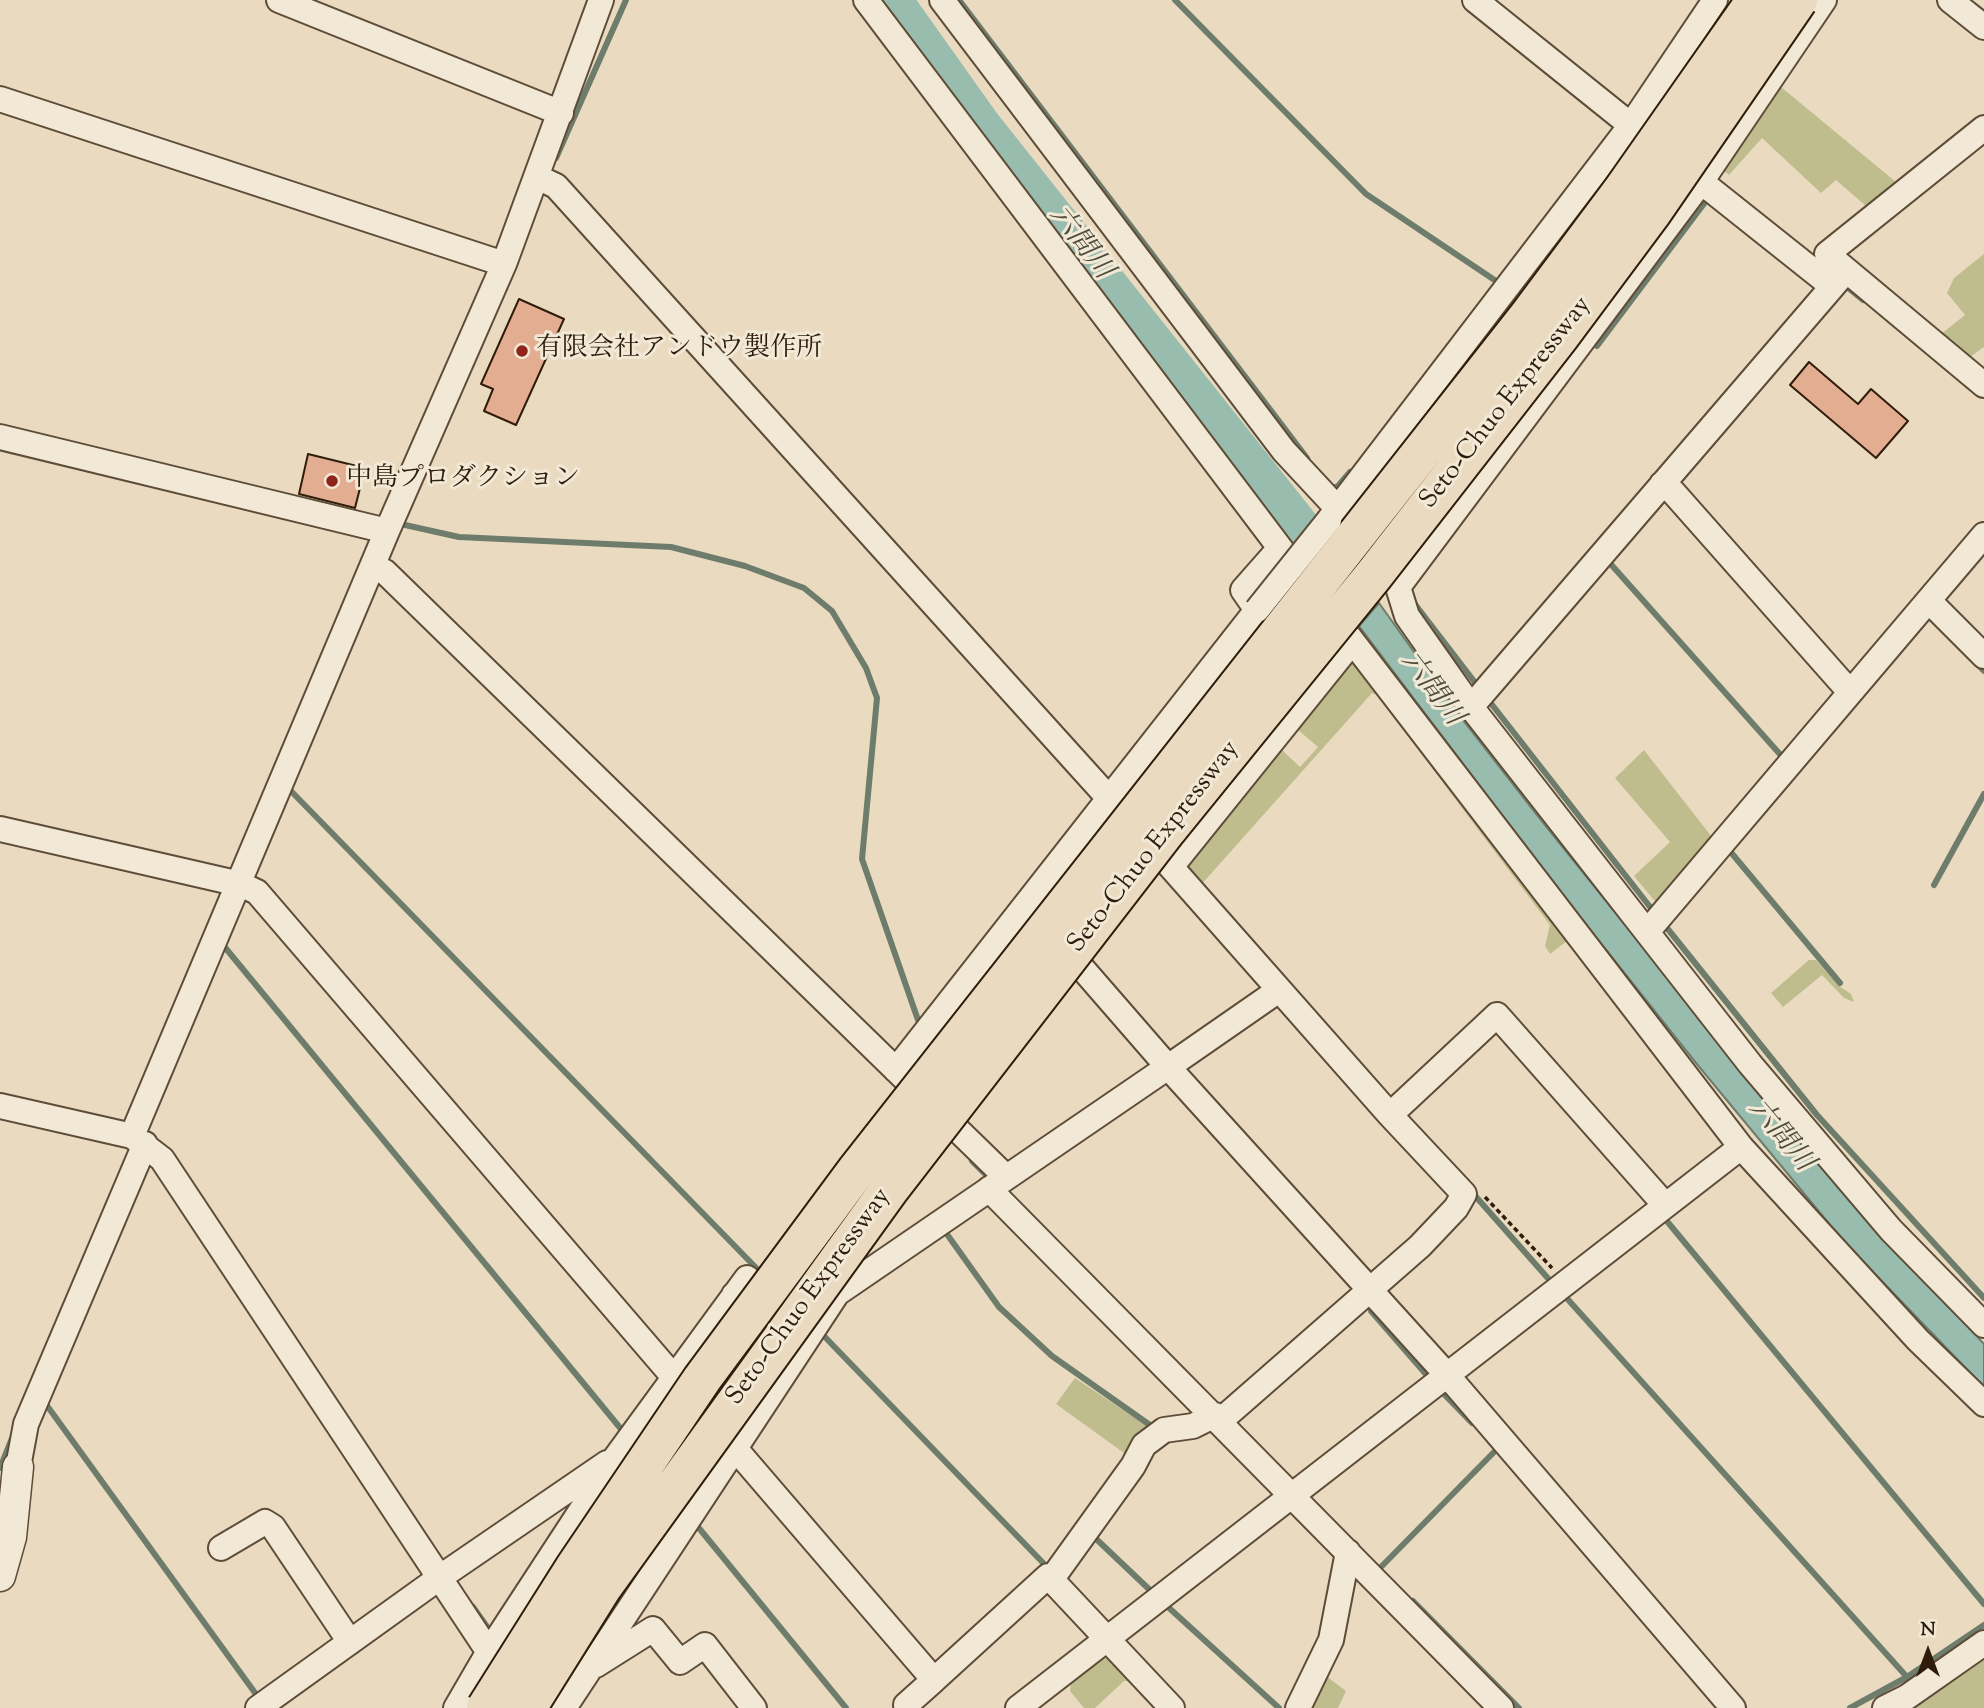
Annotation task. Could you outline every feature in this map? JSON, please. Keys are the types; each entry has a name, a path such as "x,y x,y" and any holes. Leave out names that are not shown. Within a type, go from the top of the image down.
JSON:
{"highway":[{"name":"Seto-Chuo Expressway","path":"486,1708 575,1567 702,1379 856,1171 1530,314 1622,191 1756,0"},
{"name":"Seto-Chuo Expressway","path":"527,1708 610,1578 889,1190 1167,830 1374,575 1560,336 1651,214 1798,0"}],"street":[{"path":"279,0 561,113"},
{"path":"0,1576 11,1537 18,1467 26,1424 137,1134 246,887 379,569 387,531 503,264 543,179 561,113 601,0"},
{"path":"866,0 1280,548 1741,1147 1918,1340 1984,1404"},
{"path":"942,0 1284,451 1333,514 1398,587 1407,616 1479,698 1655,922 1750,1064 1891,1230 1984,1325"},
{"path":"1475,0 1701,182 1984,384"},
{"path":"896,1070 1333,514 1631,125 1715,0"},
{"path":"1398,587 1701,182 1824,0"},
{"path":"1950,0 1984,27"},
{"path":"0,99 503,264"},
{"path":"1838,279 1827,254 1984,128"},
{"path":"543,179 1171,867 1279,990 1394,1112 1464,1194 1455,1208 1376,1296 1222,1416 1193,1426 1161,1432 1144,1445 1133,1466 1053,1575 1048,1576 906,1706"},
{"path":"1479,698 1667,488 1838,279"},
{"path":"0,437 387,531"},
{"path":"1667,488 1850,692"},
{"path":"1655,922 1850,692 1934,605 1984,535"},
{"path":"1257,610 1243,590 1280,548"},
{"path":"379,569 896,1070 997,1184 1222,1416 1299,1491 1348,1552 1501,1708"},
{"path":"1934,605 1984,656"},
{"path":"1171,867 1352,642"},
{"path":"0,829 246,887 257,892 672,1379 934,1680"},
{"path":"1026,903 1168,1067 1376,1296 1438,1381 1733,1708"},
{"path":"456,1708 616,1457 741,1286 779,1304 818,1302 839,1292 1279,990"},
{"path":"1394,1112 1497,1015 1660,1209"},
{"path":"0,1106 137,1134 162,1159 495,1644 527,1708"},
{"path":"1018,1708 1741,1147"},
{"path":"564,1708 839,1292"},
{"path":"258,1708 445,1573 616,1457"},
{"path":"222,1548 265,1522 273,1527 350,1642"},
{"path":"1298,1708 1331,1640 1348,1552"},
{"path":"1053,1575 1111,1635 1172,1708"},
{"path":"590,1668 653,1629 680,1662 705,1646 754,1708"},
{"path":"1885,1708 1907,1697 1984,1643"}],"path":[{"path":"1481,1192 1560,1287"}],"shaded area":[{"path":"1781,87 1896,182 1866,206 1836,180 1821,193 1762,138 1729,175 1723,170"},
{"path":"1984,254 1984,347 1970,357 1964,356 1940,335 1965,315 1947,293 1954,278"},
{"path":"1351,654 1571,938 1550,954 1545,946 1550,925 1377,695 1372,693 1200,886 1185,869","holes":["1297,729 1318,747 1300,767 1282,750"]},
{"path":"1644,750 1715,841 1659,906 1634,876 1670,842 1615,778"},
{"path":"1809,960 1816,960 1839,986 1851,994 1854,1002 1844,998 1822,975 1783,1007 1771,993"},
{"path":"1075,1378 1153,1430 1131,1458 1056,1404"},
{"path":"1984,1653 1984,1708 1898,1708"},
{"path":"1098,1657 1112,1660 1132,1681 1124,1681 1095,1708 1084,1708 1070,1691 1071,1680"},
{"path":"1321,1672 1346,1691 1338,1708 1311,1708"}],"water":[{"path":"1379,603 1459,715 1540,819 1806,1150 1984,1344 1984,1387 1845,1243 1696,1063 1557,888 1359,626"}],"building":[{"name":"有限会社アンドウ製作所","path":"519,299 564,319 516,425 484,411 493,389 481,384"},
{"path":"1809,362 1858,404 1871,389 1908,421 1876,458 1790,385"},
{"name":"中島プロダクション","path":"308,454 365,468 355,508 299,494"}],"waterway":[{"path":"556,158 626,0"},
{"name":"六間川","path":"895,0 983,124 1335,567"},
{"path":"959,0 1307,458"},
{"path":"1175,0 1366,194 1502,285"},
{"path":"1593,343 1597,346 1709,197"},
{"path":"1841,282 1863,300"},
{"path":"1331,489 1338,486 1350,472"},
{"path":"396,523 459,537 671,547 745,566 804,588 832,611 866,668 877,698 862,859 918,1020"},
{"path":"1608,561 1786,761"},
{"path":"1414,603 1480,689"},
{"path":"1975,662 1984,671"},
{"path":"1486,697 1654,912"},
{"path":"289,789 764,1276"},
{"path":"1934,885 1984,794"},
{"path":"1729,850 1840,983"},
{"path":"1663,923 1817,1115 1984,1298"},
{"path":"223,945 621,1429"},
{"path":"972,1161 992,1181"},
{"path":"1470,1190 1553,1284"},
{"path":"1661,1214 1984,1604"},
{"path":"944,1230 999,1307 1052,1356 1157,1430"},
{"path":"1563,1294 1907,1677"},
{"path":"1374,1306 1371,1311 1431,1380"},
{"path":"822,1334 1049,1569"},
{"path":"1438,1388 1472,1423"},
{"path":"48,1407 258,1697"},
{"path":"0,1468 12,1438"},
{"path":"1380,1568 1498,1448 1495,1445"},
{"path":"694,1522 846,1708"},
{"path":"1092,1535 1152,1592"},
{"path":"1413,1601 1519,1708"},
{"path":"473,1607 493,1635"},
{"path":"1168,1607 1279,1708"},
{"path":"1850,1708 1907,1677 1984,1625"}],"place":[{"name":"有限会社アンドウ製作所","path":"522,351"},
{"name":"中島プロダクション","path":"332,481"}]}
